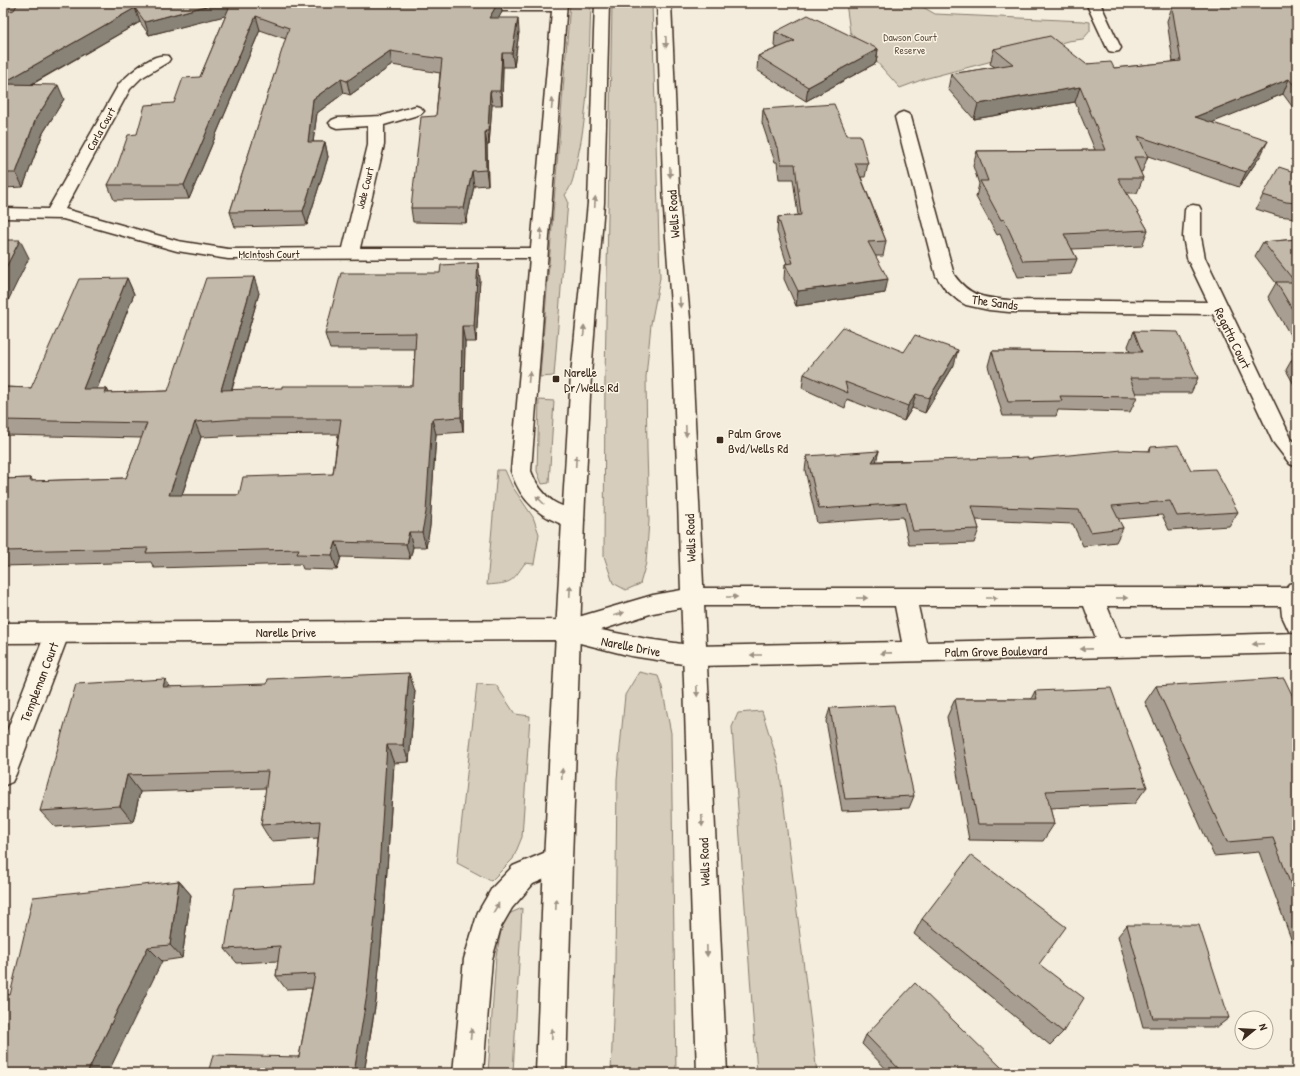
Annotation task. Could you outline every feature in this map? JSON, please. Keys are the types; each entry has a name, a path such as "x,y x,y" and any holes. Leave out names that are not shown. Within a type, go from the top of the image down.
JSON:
{"street":[{"path":"453,3 478,7 560,5 521,471 526,486 546,506 573,520"},
{"path":"551,1073 558,860 573,520 581,375 596,203 602,3"},
{"name":"Wells Road","path":"664,3 672,210 681,319 712,1073"},
{"path":"1093,3 1114,48"},
{"name":"Carla Court","path":"54,213 124,87 136,75 163,59"},
{"path":"337,123 393,119 416,111"},
{"name":"The Sands","path":"903,117 945,276 953,288 966,298 984,303 1009,306 1219,308"},
{"name":"Jade Court","path":"350,254 376,145 376,121"},
{"name":"Regatta Court","path":"1193,210 1192,237 1196,258 1283,442 1297,459"},
{"name":"McIntosh Court","path":"3,213 54,213 77,217 177,246 228,254 540,253"},
{"path":"693,597 1092,598 1295,594 1291,608 1297,624"},
{"name":"Narelle Drive","path":"3,633 57,634 568,630 653,604 693,597"},
{"path":"905,598 916,652"},
{"path":"1092,598 1112,648"},
{"name":"Narelle Drive","path":"568,630 607,642 635,648 696,656"},
{"name":"Templeman Court","path":"3,774 57,634"},
{"name":"Palm Grove Boulevard","path":"696,656 1297,643"},
{"path":"468,1073 478,959 488,922 502,898 523,874 558,860"}],"green space":[{"path":"570,3 591,3 586,102 581,141 574,175 572,183 565,195 568,201 554,376 540,377"},
{"path":"612,3 652,3 660,278 651,324 646,377 649,521 646,563 640,584 626,590 613,583 604,556 605,377"},
{"name":"Dawson Court Reserve","path":"846,3 916,3 935,14 1083,21 1090,22 1090,31 1083,39 1068,41 924,79 900,88 850,32"},
{"path":"539,400 554,401 549,483 542,484 537,471"},
{"path":"497,470 505,470 512,486 533,517 539,534 534,564 525,563 517,575 510,581 502,584 487,585"},
{"path":"639,672 658,676 662,687 671,733 676,1073 611,1073 615,963 617,779 625,695"},
{"path":"477,684 496,685 515,714 530,716 522,837 513,859 491,881 457,863"},
{"path":"762,711 779,766 817,1073 757,1073 732,727 738,713"},
{"path":"522,908 513,1073 488,1073 496,956 504,916"}],"building":[{"path":"16,3 217,3 145,22 135,8 3,83 3,10 14,10 17,5"},
{"path":"231,3 498,3 489,18 518,18 512,53 502,53 500,91 490,91 488,131 485,131 486,170 472,171 464,208 411,208 421,117 436,116 442,59 390,51 347,81 341,79 313,99 308,142 325,142 303,211 230,212 289,28 256,16 184,185 108,185 117,167 128,135 137,134 145,105 174,103 183,78 200,77"},
{"path":"1189,3 1297,3 1297,89 1289,79 1195,117 1268,141 1246,172 1138,136 1148,157 1134,157 1143,178 1118,178 1148,230 1064,234 1077,259 1023,261 1004,219 1001,220 980,181 988,181 977,151 1106,150 1080,87 978,104 951,74 1013,64 994,49 1050,36 1086,64 1111,62 1114,68 1181,61 1172,7"},
{"path":"808,15 878,49 808,87 758,56 795,41 775,32"},
{"path":"3,84 58,85 36,118 16,173 3,173"},
{"path":"834,104 847,135 860,135 868,163 855,163 886,241 868,242 888,279 798,291 785,264 793,263 778,217 801,215 795,164 781,164 778,148 763,109"},
{"path":"1279,167 1297,173 1297,203 1286,202 1263,195"},
{"path":"1297,239 1297,317 1276,282 1295,282 1263,242"},
{"path":"3,240 20,240 3,273"},
{"path":"478,263 474,326 462,326 461,417 432,419 426,512 422,532 409,532 406,544 336,542 332,555 297,554 299,549 146,553 148,548 3,551 3,479 31,478 30,481 126,478 147,423 3,420 3,387 31,388 79,279 127,278 83,389 107,389 105,393 168,391 206,278 254,277 221,390 282,388 282,386 413,386 416,333 325,334 341,273 440,273 441,265","holes":["240,419 341,419 333,474 243,477 239,495 169,495 195,422"]},
{"path":"843,327 904,352 915,335 958,350 929,398 916,394 908,406 845,382 848,393 804,374"},
{"path":"1134,331 1178,332 1198,378 1130,378 1137,397 1060,396 1062,401 1008,402 992,351 1142,352"},
{"path":"1178,445 1191,470 1215,469 1238,512 1177,516 1170,501 1112,506 1123,528 1090,532 1079,510 972,506 979,529 913,531 906,503 819,509 807,456 879,451 872,462 1028,457 1028,459 1121,450 1150,451 1151,447"},
{"path":"409,673 403,745 387,745 378,885 368,988 354,1073 208,1073 213,1055 299,1057 315,974 276,976 280,946 225,949 235,888 314,884 320,821 261,825 268,771 127,775 120,806 40,811 76,684 165,679 163,687 267,684 268,679"},
{"path":"1284,678 1297,705 1297,901 1273,838 1227,842 1156,686"},
{"path":"1111,688 1147,787 1046,791 1054,824 978,824 955,699 1037,699 1035,691"},
{"path":"894,705 914,796 845,799 830,708"},
{"path":"971,855 1066,927 1039,964 1084,998 1063,1032 922,919"},
{"path":"179,881 170,945 148,947 87,1073 3,1073 3,993 10,995 33,897"},
{"path":"1127,925 1199,925 1229,1018 1153,1018"},
{"path":"915,983 1003,1069 1000,1073 903,1073 866,1035"}],"place":[{"name":"Narelle Dr/Wells Rd","path":"556,379"},
{"name":"Palm Grove Bvd/Wells Rd","path":"720,440"}]}
